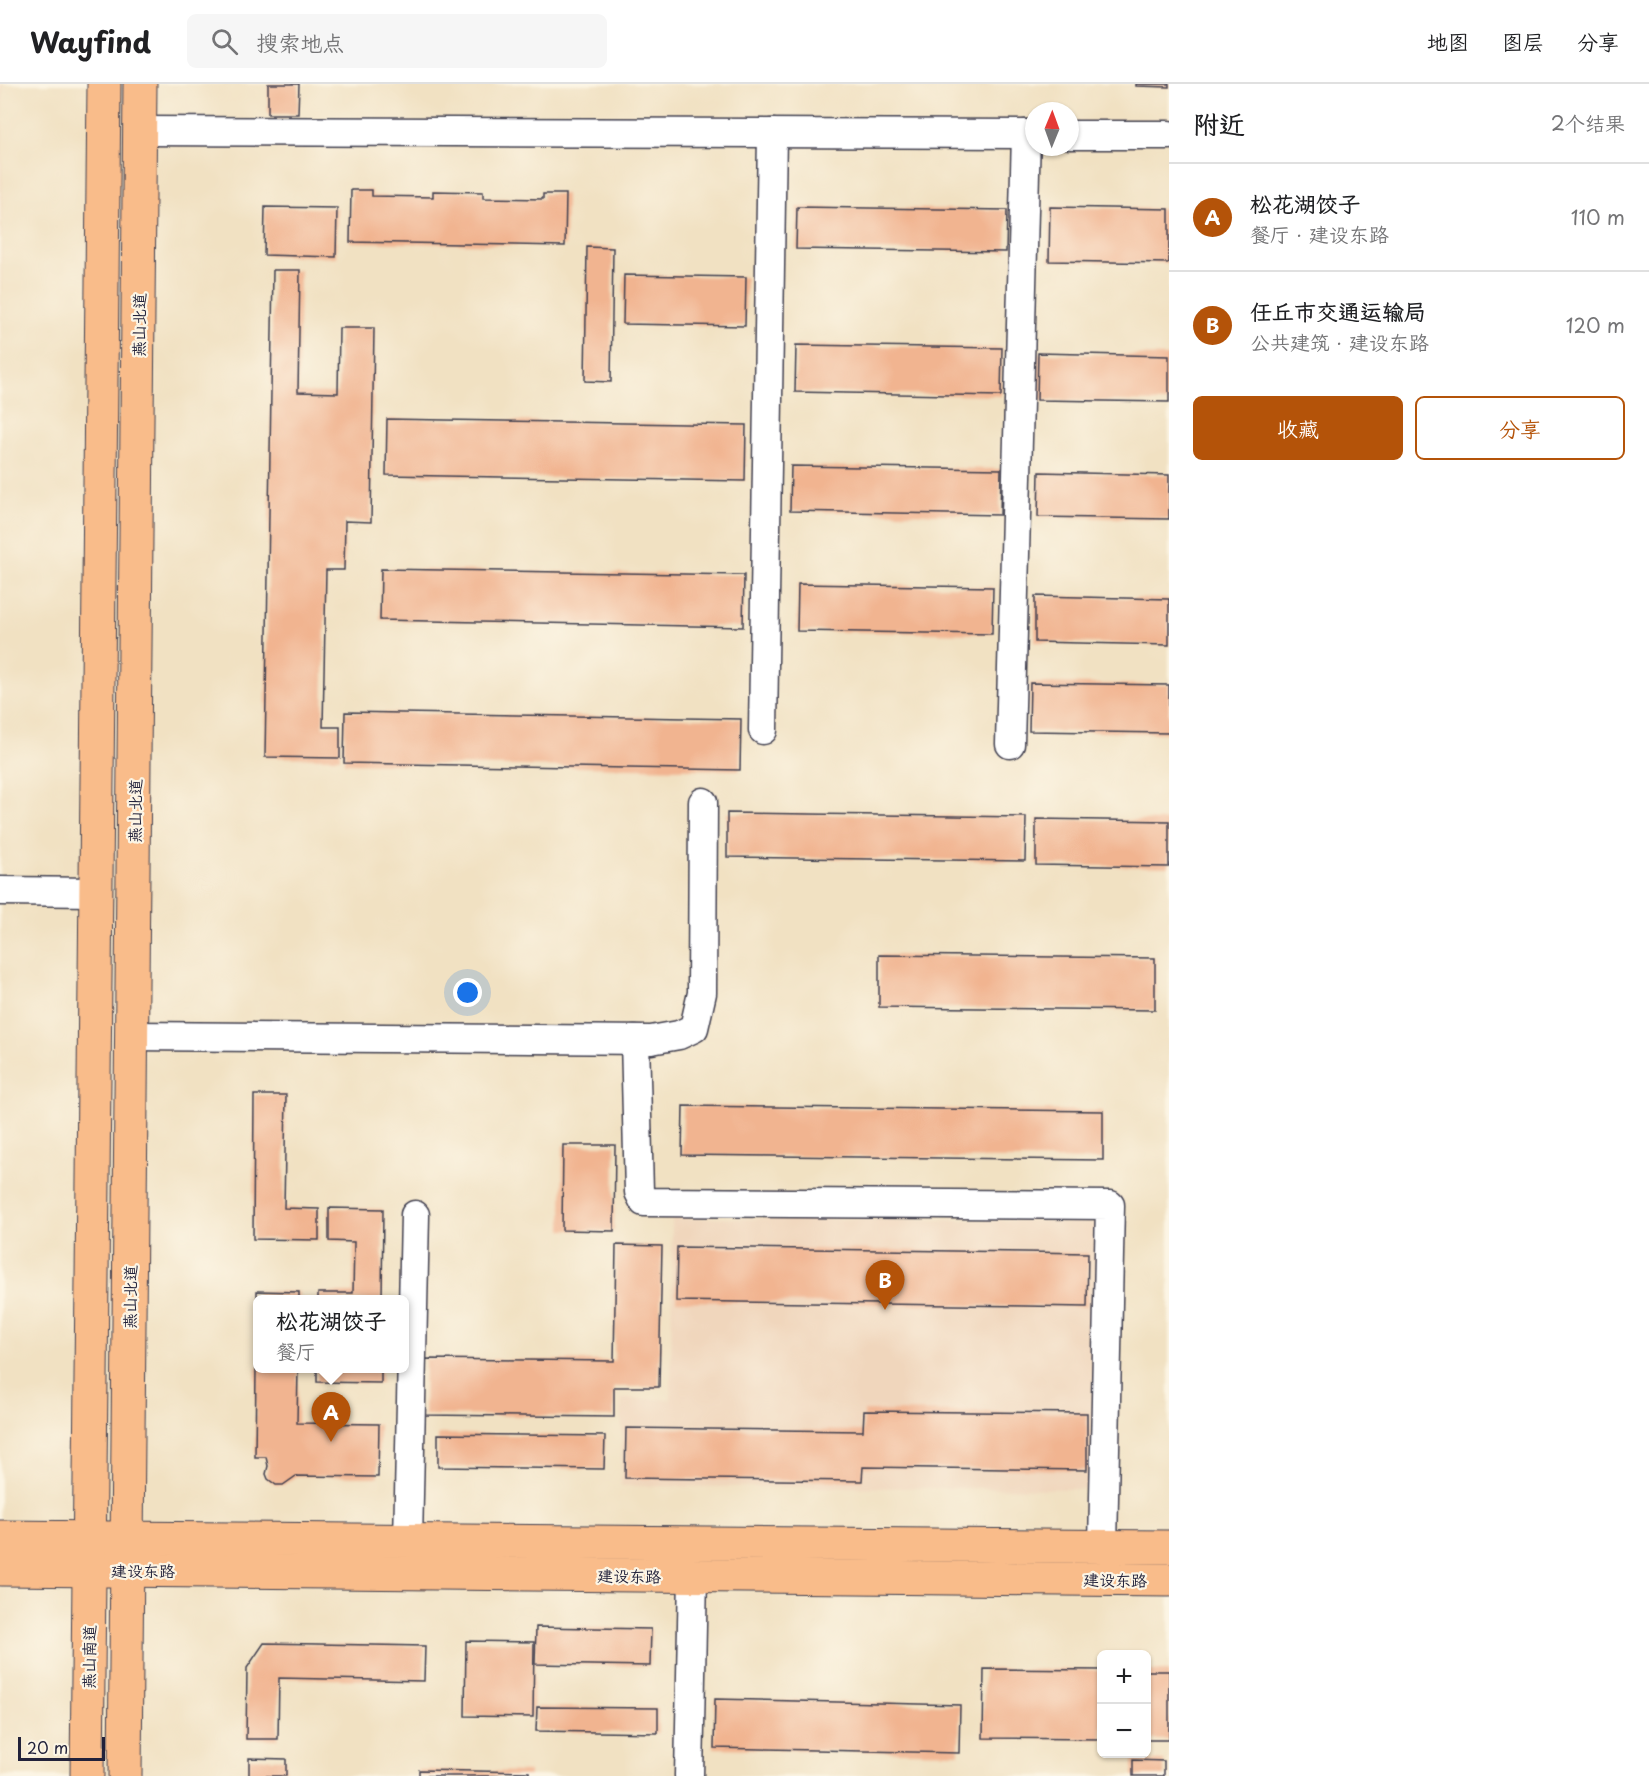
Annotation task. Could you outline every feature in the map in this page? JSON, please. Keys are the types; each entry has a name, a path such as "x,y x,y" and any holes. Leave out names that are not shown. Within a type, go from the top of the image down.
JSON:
{"main road":[{"path":"90,1538 104,84"},
{"name":"燕山北道","path":"127,1538 140,84"},
{"name":"建设东路","path":"0,1537 1169,1547"},
{"name":"燕山南道","path":"87,1776 90,1538"},
{"path":"125,1776 127,1538"},
{"name":"建设东路","path":"0,1569 1169,1580"}],"street":[{"path":"140,131 1025,134"},
{"path":"764,730 772,133"},
{"path":"1079,135 1169,135"},
{"path":"1010,744 1029,156"},
{"path":"131,1036 651,1040 679,1035 694,1028 702,993 703,802"},
{"path":"0,891 96,892"},
{"path":"635,1040 639,1192 644,1202 1110,1205 1103,1546"},
{"path":"408,1540 415,1215"},
{"path":"689,1776 693,1575"}],"shaded area":[{"path":"0,84 3,84 0,418"},
{"path":"672,1218 1099,1221 1097,1489 621,1486 622,1399 671,1399"}],"building":[{"path":"268,84 299,84 298,114 268,114"},
{"path":"1136,84 1169,84 1169,87 1136,86"},
{"path":"351,190 372,190 372,196 433,197 433,191 483,192 483,198 543,199 543,194 566,194 565,246 350,242"},
{"path":"265,207 337,208 336,257 264,255"},
{"path":"797,207 1007,210 1006,252 796,249"},
{"path":"1050,207 1169,209 1169,263 1049,261"},
{"path":"587,247 613,248 611,382 585,381"},
{"path":"273,270 300,270 298,392 338,393 339,328 374,328 371,522 345,521 344,570 326,570 323,727 340,727 340,758 265,757"},
{"path":"624,275 746,277 745,326 623,324"},
{"path":"796,345 1002,348 1001,396 795,392"},
{"path":"1038,353 1169,356 1169,402 1037,400"},
{"path":"387,419 746,425 745,481 386,475"},
{"path":"791,466 1001,469 1000,515 790,511"},
{"path":"1039,472 1169,475 1169,519 1038,517"},
{"path":"381,569 744,575 743,627 380,620"},
{"path":"798,584 993,587 992,634 797,631"},
{"path":"1035,596 1169,599 1169,645 1035,642"},
{"path":"1030,683 1169,685 1169,733 1029,731"},
{"path":"345,712 741,719 740,770 344,763"},
{"path":"727,813 1026,817 1025,861 727,857"},
{"path":"1036,819 1169,821 1169,867 1036,865"},
{"path":"879,955 1155,958 1155,1010 879,1007"},
{"path":"254,1095 286,1095 284,1208 319,1209 319,1240 253,1239"},
{"path":"683,1106 1103,1111 1103,1160 682,1155"},
{"path":"563,1145 615,1145 614,1231 562,1230"},
{"path":"329,1208 383,1209 382,1295 318,1295 318,1293 353,1293 354,1242 329,1241"},
{"path":"616,1245 662,1246 659,1387 614,1387 614,1417 424,1415 425,1359 614,1361"},
{"path":"677,1247 1088,1253 1087,1307 676,1301"},
{"path":"257,1291 299,1292 299,1295 257,1295"},
{"path":"256,1373 298,1373 297,1423 379,1424 378,1477 296,1476 283,1485 276,1485 268,1479 266,1474 268,1466 266,1457 255,1457"},
{"path":"317,1373 381,1373 381,1383 317,1382"},
{"path":"864,1411 1087,1413 1087,1470 863,1467 862,1481 625,1478 626,1428 863,1431"},
{"path":"438,1434 605,1436 604,1469 438,1467"},
{"path":"536,1627 651,1629 650,1666 535,1664"},
{"path":"466,1641 534,1642 533,1717 465,1716"},
{"path":"264,1643 425,1646 424,1681 279,1678 278,1739 246,1739 247,1668"},
{"path":"984,1669 1097,1670 1097,1739 983,1738"},
{"path":"1151,1671 1169,1671 1169,1740 1151,1740"},
{"path":"715,1699 960,1705 959,1753 714,1748"},
{"path":"537,1707 658,1708 658,1733 536,1731"},
{"path":"249,1758 286,1759 286,1776 249,1776"},
{"path":"1133,1760 1164,1761 1164,1776 1133,1776"},
{"path":"419,1770 529,1772 529,1776 419,1776"}],"place":[{"name":"任丘市交通运输局","path":"885,1310"},
{"name":"松花湖饺子","path":"331,1442"}]}
